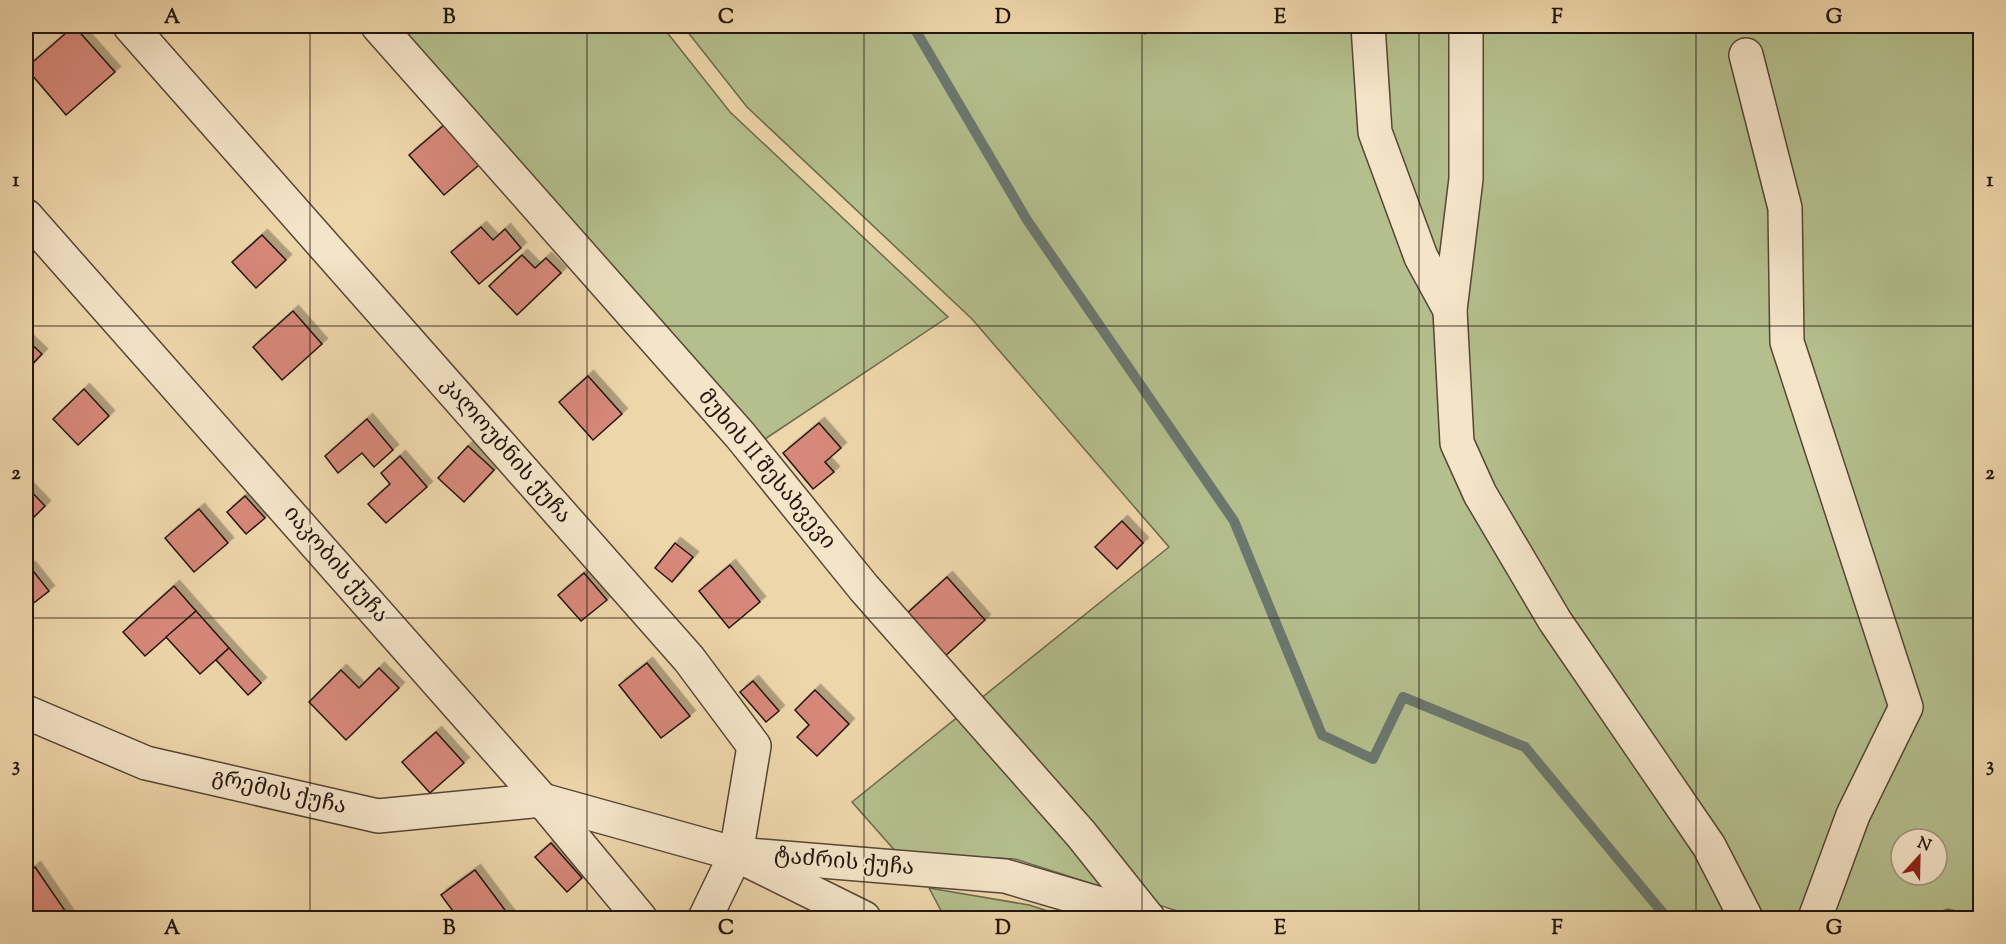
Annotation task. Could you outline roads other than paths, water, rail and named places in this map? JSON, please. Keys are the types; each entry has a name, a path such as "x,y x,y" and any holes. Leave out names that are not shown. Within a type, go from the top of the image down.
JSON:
{"street":[{"name":"კალოუბნის ქუჩა","path":"130,26 689,659 754,746 736,854 705,918"},
{"name":"მუხის II შესახვევი","path":"378,26 740,435 864,588 1081,834 1148,918"},
{"path":"1368,26 1375,132 1420,257 1450,309"},
{"path":"1466,26 1466,178 1450,309 1457,443 1480,494 1555,621 1708,846 1746,918"},
{"path":"1746,55 1785,208 1787,342 1906,707 1853,815 1815,918"},
{"name":"იაკობის ქუჩა","path":"26,216 542,800 639,918"},
{"name":"გრემის ქუჩა","path":"26,712 147,763 378,816 542,800"},
{"name":"ტაძრის ქუჩა","path":"542,800 736,854 1005,876 1148,918"},
{"path":"736,854 864,918"}],"waterway":[{"path":"913,26 1027,220 1234,521 1322,735 1373,759 1403,697 1525,747 1667,918"}]}
